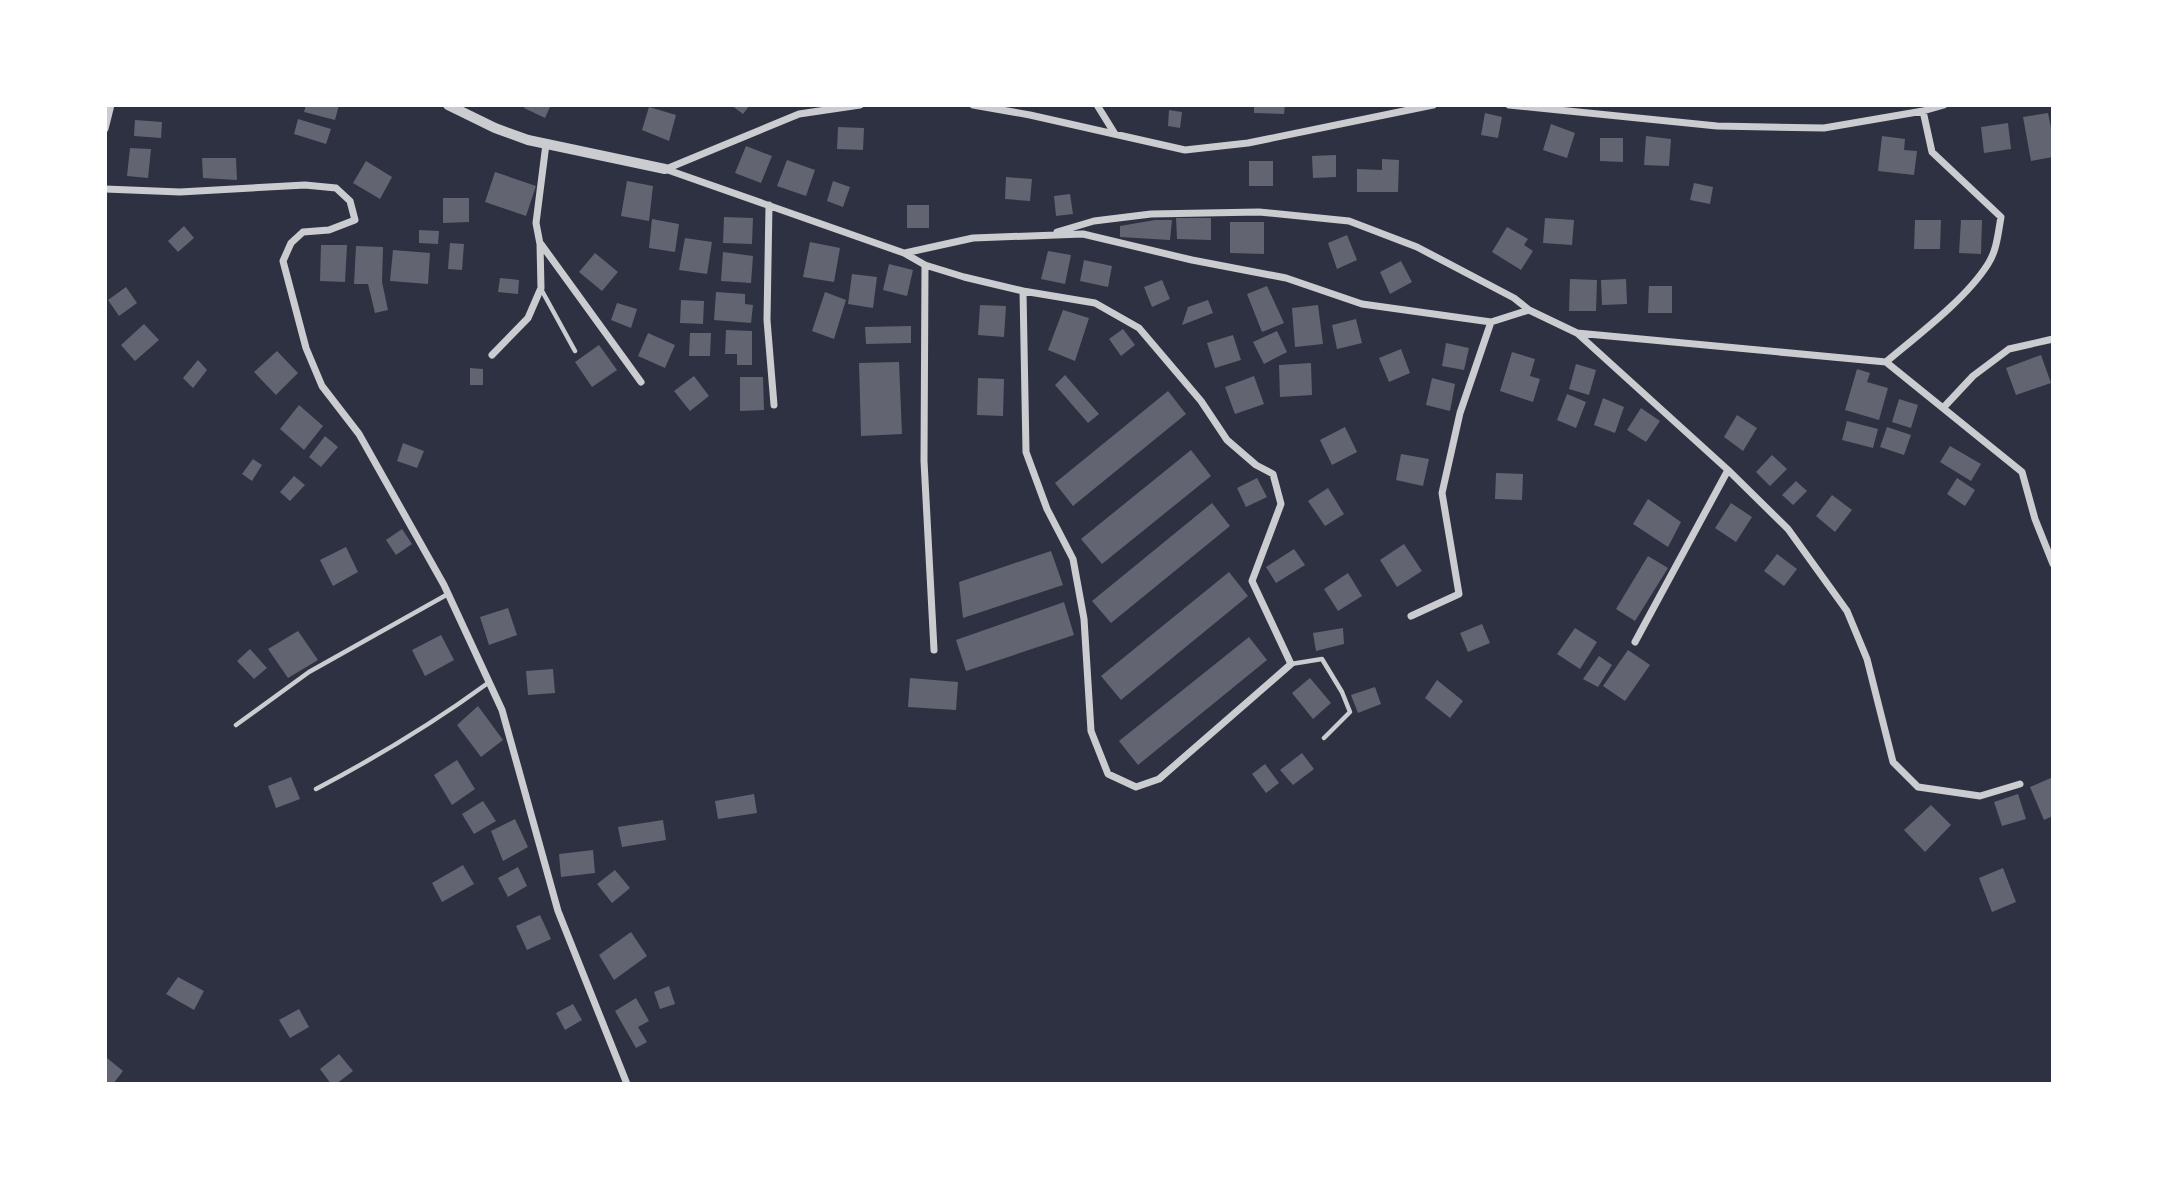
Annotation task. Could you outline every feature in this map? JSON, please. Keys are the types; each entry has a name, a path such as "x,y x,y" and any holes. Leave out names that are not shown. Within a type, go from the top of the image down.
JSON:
{"street":[{"path":"105,129 111,105"},
{"path":"448,105 495,128 546,144 665,169 904,253 925,265 1023,291 1095,303 1139,328 1201,401 1227,440 1256,465 1273,474 1281,504 1252,581 1291,664 1159,779 1136,787 1108,774 1091,731 1084,619 1073,559 1047,509 1026,452 1023,291"},
{"path":"665,169 799,114 860,105"},
{"path":"973,105 1185,150 1248,143 1433,105"},
{"path":"1097,105 1115,134"},
{"path":"1509,105 1717,126 1824,128 1944,105"},
{"path":"1886,362 1951,306 1988,264 1995,248 2001,217 1932,152 1923,111"},
{"path":"492,355 528,318 541,288 540,244 536,223 546,144"},
{"path":"105,189 180,192 305,185 336,188 350,201 355,220 329,230 303,232 291,243 283,261 306,348 322,386 359,434 449,593 502,710 558,911 627,1084"},
{"path":"769,205 767,320 774,405"},
{"path":"1046,235 1094,221 1151,214 1259,212 1349,221 1417,247 1514,298 1529,310 1577,332 1788,528 1847,611 1867,659 1893,762 1918,787 1980,796 2021,783"},
{"path":"904,253 972,238 1083,234 1192,260 1286,278 1362,304 1491,322 1529,310"},
{"path":"540,244 641,382"},
{"path":"925,265 924,461 934,650"},
{"path":"1411,616 1459,594 1442,493 1460,413 1491,322"},
{"path":"1577,332 1886,362 2022,472 2035,519 2053,564"},
{"path":"1944,407 1973,376 2009,349 2053,339"},
{"path":"1635,642 1728,470"}],"lane":[{"path":"541,288 575,351"},
{"path":"236,725 309,672 449,593"},
{"path":"1291,664 1322,659 1342,692 1350,712 1324,738"},
{"path":"316,789 382,755 489,682"}],"building":[{"path":"306,105 339,105 335,120 304,112"},
{"path":"525,105 551,105 545,118 524,108"},
{"path":"731,105 750,105 743,114"},
{"path":"1254,105 1285,105 1284,114 1254,113"},
{"path":"649,107 676,115 669,141 642,130"},
{"path":"1169,110 1182,112 1180,128 1168,126"},
{"path":"1485,113 1502,117 1498,138 1481,135"},
{"path":"2048,113 2053,138 2053,157 2031,161 2023,117"},
{"path":"298,119 331,129 326,144 294,134"},
{"path":"135,120 162,122 161,138 134,136"},
{"path":"2008,123 2011,149 1984,153 1981,127"},
{"path":"1551,124 1575,133 1567,158 1543,150"},
{"path":"838,127 864,128 863,150 837,149"},
{"path":"1646,136 1671,139 1669,166 1644,165"},
{"path":"1882,136 1905,139 1904,150 1917,151 1914,175 1878,171"},
{"path":"1600,138 1623,138 1623,162 1600,161"},
{"path":"746,146 772,156 761,183 735,173"},
{"path":"130,148 151,149 148,178 127,176"},
{"path":"1336,155 1336,177 1313,178 1312,156"},
{"path":"202,158 236,158 237,180 203,178"},
{"path":"1382,159 1399,160 1398,192 1357,192 1357,169 1382,170"},
{"path":"787,160 815,170 806,196 777,186"},
{"path":"366,161 392,177 380,199 353,183"},
{"path":"1249,161 1273,161 1273,186 1249,186"},
{"path":"495,172 536,186 526,216 485,202"},
{"path":"1006,177 1032,179 1030,201 1005,199"},
{"path":"627,181 653,186 649,221 621,216"},
{"path":"833,181 850,187 843,207 827,201"},
{"path":"1694,183 1713,187 1710,204 1690,200"},
{"path":"1070,194 1073,214 1056,216 1054,196"},
{"path":"443,198 469,198 469,222 443,223"},
{"path":"907,205 929,205 929,228 907,228"},
{"path":"724,217 753,218 752,244 723,243"},
{"path":"1176,218 1211,218 1211,240 1177,239"},
{"path":"1545,218 1574,220 1572,245 1543,243"},
{"path":"652,219 679,224 675,252 649,248"},
{"path":"1172,220 1170,240 1120,237 1120,226"},
{"path":"1915,220 1941,220 1940,249 1914,249"},
{"path":"1961,220 1982,220 1981,254 1959,253"},
{"path":"1230,222 1264,222 1264,254 1230,253"},
{"path":"184,226 194,238 178,252 168,241"},
{"path":"1507,227 1528,239 1524,245 1533,251 1521,270 1492,252"},
{"path":"419,230 439,231 438,244 419,243"},
{"path":"1347,235 1357,260 1337,269 1328,243"},
{"path":"685,238 712,242 707,274 679,270"},
{"path":"810,242 840,248 834,282 803,277"},
{"path":"450,243 464,244 462,270 448,269"},
{"path":"321,245 347,245 345,282 320,281"},
{"path":"356,246 383,247 382,282 388,310 375,313 368,284 354,284"},
{"path":"393,250 430,253 428,284 390,281"},
{"path":"1048,251 1071,255 1065,284 1041,279"},
{"path":"723,252 753,256 751,283 721,281"},
{"path":"595,253 618,272 602,291 579,272"},
{"path":"1084,260 1112,266 1108,287 1080,281"},
{"path":"1401,261 1412,282 1390,294 1380,272"},
{"path":"889,264 913,270 907,296 883,290"},
{"path":"852,274 877,277 873,308 848,304"},
{"path":"500,278 519,280 518,294 498,292"},
{"path":"1570,279 1597,280 1596,311 1569,311"},
{"path":"1626,279 1627,304 1602,305 1601,280"},
{"path":"1162,280 1170,299 1152,307 1144,287"},
{"path":"1267,286 1284,323 1262,332 1247,294"},
{"path":"1649,286 1672,286 1672,313 1648,313"},
{"path":"126,287 137,303 119,316 108,300"},
{"path":"716,292 745,294 745,304 753,305 751,323 714,320"},
{"path":"825,292 846,300 834,339 812,331"},
{"path":"681,300 704,301 703,324 680,323"},
{"path":"1208,300 1213,313 1182,325 1188,307"},
{"path":"617,303 637,309 631,328 611,320"},
{"path":"980,305 1006,306 1004,337 978,335"},
{"path":"1318,305 1323,344 1295,347 1292,308"},
{"path":"1063,310 1089,318 1075,361 1048,350"},
{"path":"1356,319 1362,343 1337,349 1332,325"},
{"path":"144,324 159,340 135,361 121,345"},
{"path":"911,326 911,343 866,344 865,327"},
{"path":"1123,329 1135,345 1121,356 1109,339"},
{"path":"726,330 752,331 752,365 737,365 737,354 725,354"},
{"path":"1277,331 1287,352 1264,364 1253,342"},
{"path":"648,333 675,345 665,368 638,356"},
{"path":"690,333 711,333 710,356 689,356"},
{"path":"1233,335 1241,360 1215,368 1207,343"},
{"path":"1446,343 1469,348 1464,370 1442,366"},
{"path":"599,345 617,370 592,387 575,362"},
{"path":"1401,349 1410,373 1389,382 1379,358"},
{"path":"277,351 298,373 276,395 254,372"},
{"path":"1512,352 1535,359 1530,376 1540,379 1533,402 1500,391"},
{"path":"2041,355 2051,383 2016,395 2006,368"},
{"path":"198,360 207,370 193,388 183,378"},
{"path":"899,362 902,434 861,436 859,363"},
{"path":"1311,363 1312,395 1280,397 1279,365"},
{"path":"1576,364 1596,370 1589,395 1569,389"},
{"path":"470,368 483,369 483,385 470,385"},
{"path":"1857,369 1870,373 1867,382 1888,388 1879,420 1845,410"},
{"path":"1065,375 1099,414 1088,423 1055,385"},
{"path":"694,376 709,396 690,411 674,391"},
{"path":"1254,376 1264,404 1235,414 1225,387"},
{"path":"740,377 763,377 764,410 740,411"},
{"path":"978,378 1004,379 1003,416 977,415"},
{"path":"1432,378 1455,384 1450,411 1426,405"},
{"path":"1168,391 1186,414 1073,506 1055,483"},
{"path":"1567,394 1586,402 1576,428 1557,420"},
{"path":"1603,398 1624,407 1615,433 1594,425"},
{"path":"1899,399 1918,405 1911,428 1892,422"},
{"path":"299,405 323,426 304,450 280,429"},
{"path":"1641,408 1660,421 1646,442 1627,430"},
{"path":"1737,415 1757,428 1743,451 1724,437"},
{"path":"1847,421 1878,429 1873,448 1842,440"},
{"path":"1345,427 1357,452 1332,465 1320,440"},
{"path":"1887,427 1911,435 1904,455 1880,447"},
{"path":"325,436 338,447 321,467 309,457"},
{"path":"403,443 424,451 417,468 397,461"},
{"path":"1950,446 1981,464 1971,481 1940,462"},
{"path":"1191,450 1211,476 1102,564 1081,539"},
{"path":"1401,454 1429,459 1423,486 1396,480"},
{"path":"1772,455 1787,469 1770,486 1756,472"},
{"path":"253,459 262,465 252,481 242,474"},
{"path":"1496,473 1523,474 1522,500 1495,499"},
{"path":"294,476 305,485 290,501 280,492"},
{"path":"1257,478 1267,497 1246,507 1237,488"},
{"path":"1957,478 1975,490 1965,506 1947,494"},
{"path":"1796,481 1807,491 1793,505 1782,495"},
{"path":"1328,488 1344,514 1325,526 1308,501"},
{"path":"1832,495 1852,510 1835,532 1816,516"},
{"path":"1648,499 1681,522 1668,547 1633,524"},
{"path":"1212,503 1230,526 1111,623 1092,601"},
{"path":"1731,503 1752,517 1736,542 1715,528"},
{"path":"402,529 412,544 396,555 386,540"},
{"path":"1404,544 1422,571 1397,587 1380,560"},
{"path":"346,547 358,572 333,586 320,560"},
{"path":"1294,549 1305,565 1276,583 1266,567"},
{"path":"1051,551 1063,585 963,618 959,582"},
{"path":"1777,554 1797,569 1784,586 1764,571"},
{"path":"1648,556 1668,568 1635,621 1616,609"},
{"path":"1229,572 1248,596 1121,700 1101,676"},
{"path":"1348,573 1362,596 1338,611 1324,589"},
{"path":"1064,602 1074,635 966,671 956,640"},
{"path":"508,608 517,635 489,645 480,617"},
{"path":"1482,624 1490,643 1468,652 1460,633"},
{"path":"1343,628 1344,644 1316,651 1313,633"},
{"path":"1575,628 1597,642 1580,669 1557,654"},
{"path":"298,631 318,660 288,678 268,649"},
{"path":"441,635 454,660 425,676 412,650"},
{"path":"1249,637 1267,660 1138,765 1119,741"},
{"path":"250,649 267,668 254,679 237,661"},
{"path":"1628,650 1650,665 1625,701 1603,686"},
{"path":"1599,656 1612,665 1598,687 1583,679"},
{"path":"553,669 555,693 528,695 526,671"},
{"path":"910,678 958,682 956,710 908,707"},
{"path":"1310,678 1331,703 1313,719 1292,693"},
{"path":"1437,680 1463,701 1450,718 1425,698"},
{"path":"1375,687 1381,704 1358,713 1351,695"},
{"path":"478,706 503,740 481,757 457,725"},
{"path":"1302,753 1314,769 1293,785 1280,770"},
{"path":"457,760 475,789 452,805 434,775"},
{"path":"1265,764 1279,783 1266,793 1252,774"},
{"path":"291,777 300,799 276,808 268,786"},
{"path":"2053,777 2053,816 2044,820 2030,787"},
{"path":"754,794 757,813 718,819 715,801"},
{"path":"2018,794 2026,819 2002,826 1994,802"},
{"path":"483,801 496,821 474,834 462,814"},
{"path":"1931,805 1951,825 1925,852 1904,830"},
{"path":"515,819 528,847 503,861 491,831"},
{"path":"663,820 666,840 622,847 618,827"},
{"path":"593,850 595,873 561,877 559,854"},
{"path":"463,865 474,884 442,902 432,883"},
{"path":"518,867 527,886 508,897 498,878"},
{"path":"2003,868 2016,902 1992,912 1979,878"},
{"path":"615,870 630,888 612,903 597,884"},
{"path":"540,915 551,939 527,950 516,926"},
{"path":"631,932 647,956 614,980 599,955"},
{"path":"178,977 204,991 194,1010 166,994"},
{"path":"669,986 675,1004 660,1009 654,992"},
{"path":"636,998 649,1021 638,1027 647,1042 636,1048 615,1011"},
{"path":"573,1004 582,1020 565,1030 556,1013"},
{"path":"299,1009 309,1027 290,1038 279,1020"},
{"path":"339,1054 353,1071 336,1084 331,1084 320,1069"},
{"path":"107,1058 123,1071 113,1084 105,1084"}]}
